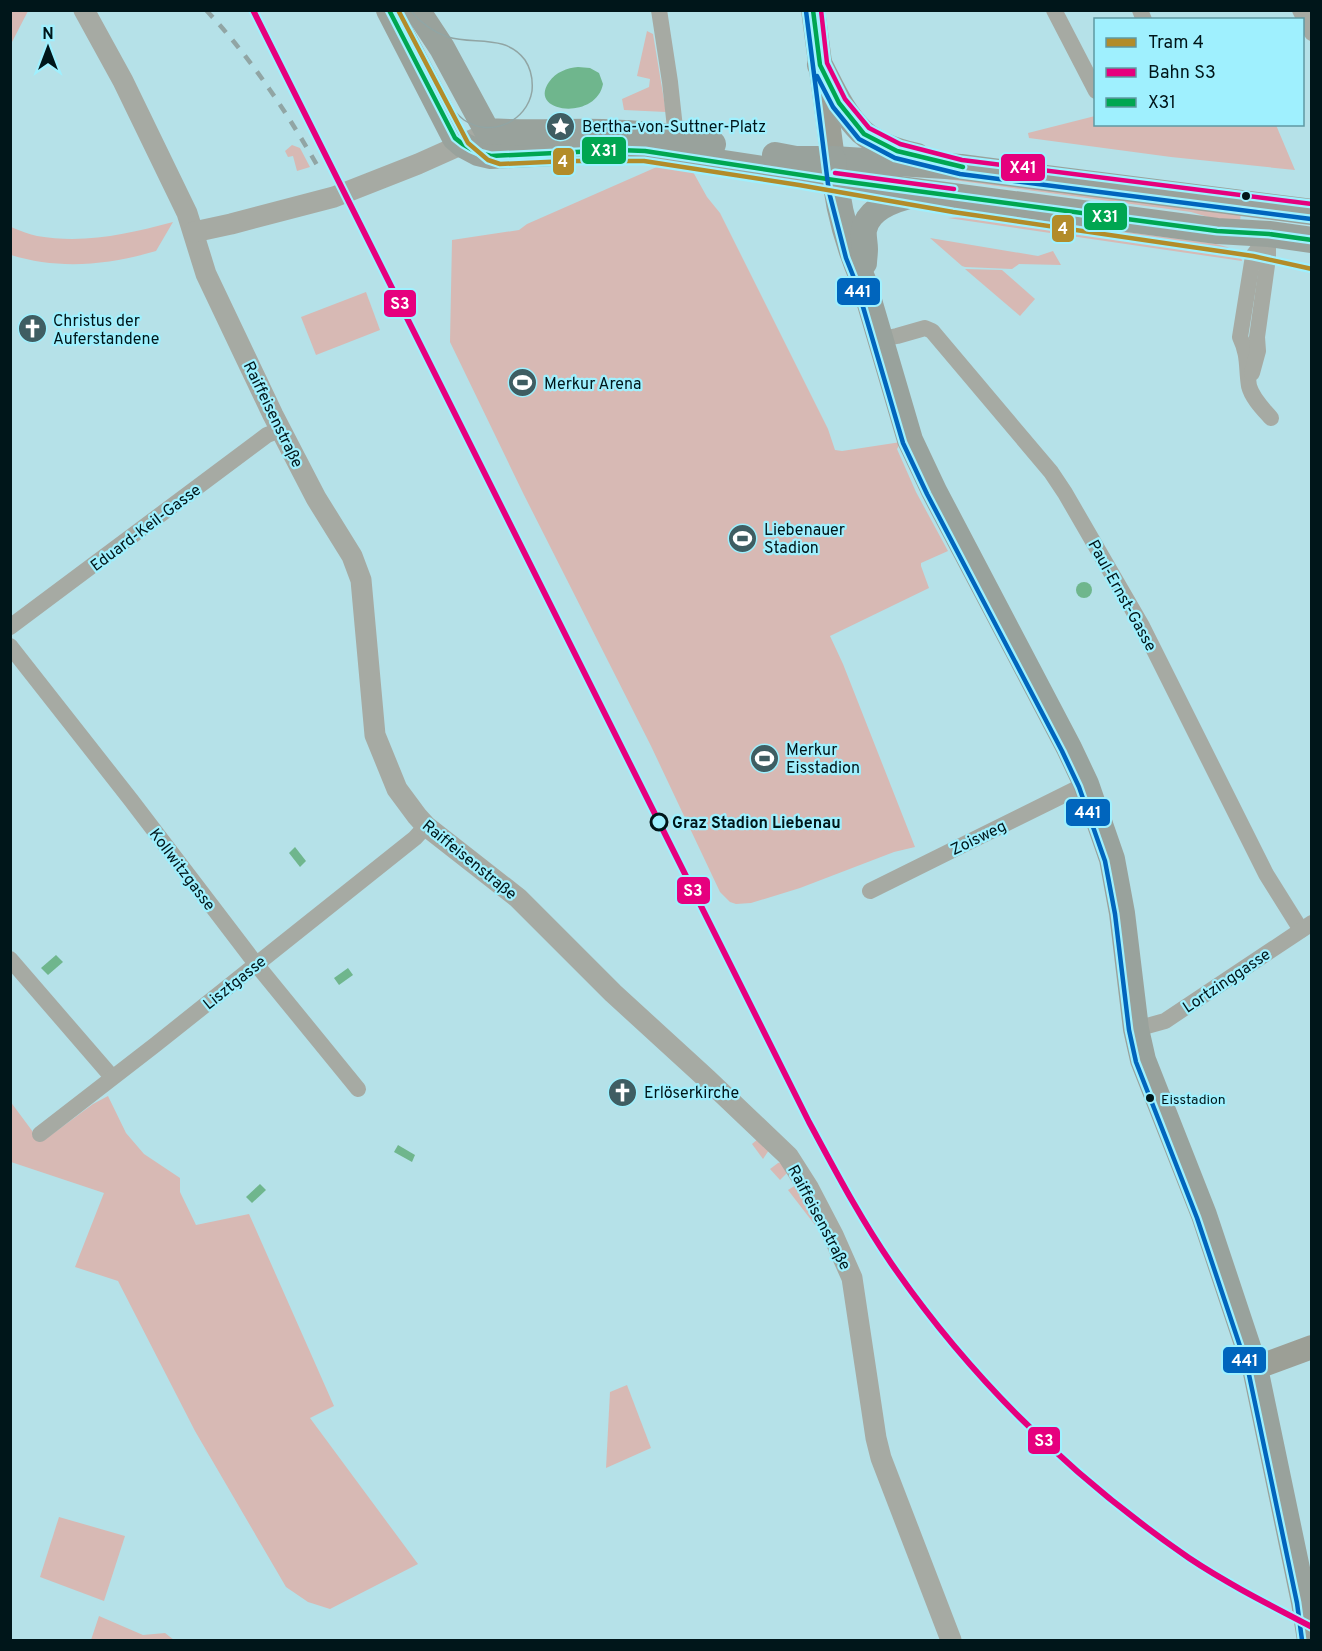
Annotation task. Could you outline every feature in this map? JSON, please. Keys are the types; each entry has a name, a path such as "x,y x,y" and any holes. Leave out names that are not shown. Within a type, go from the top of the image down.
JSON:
{"main road":[{"path":"389,10 455,138 478,153 491,156 618,150 833,170 961,167"},
{"path":"417,10 442,48 487,131 602,132 676,137 796,159 926,192 1217,231 1269,234 1311,240"},
{"path":"813,10 833,170 853,256 863,280 910,440 1086,783 1112,859 1143,1060 1204,1215 1255,1368 1308,1602 1310,1641"},
{"path":"820,65 839,103 864,134 897,151 961,167 1311,212"},
{"path":"863,280 864,229 869,218 889,203 926,192"},
{"path":"1269,234 1272,206"},
{"path":"1255,1368 1311,1347"}],"street":[{"name":"Raiffeisenstraße","path":"84,10 123,81 187,213 207,274 280,430 316,498 352,556 361,580 375,735 397,789 426,826 518,898 613,993 788,1156 809,1189 852,1278 881,1458 951,1641"},
{"path":"659,10 676,137"},
{"path":"1054,10 1094,89"},
{"path":"1304,18 1311,33"},
{"path":"194,232 334,197 463,145 487,131"},
{"path":"1269,234 1257,337 1258,351 1249,386 1256,401 1272,418"},
{"name":"Paul-Ernst-Gasse","path":"881,339 925,328 932,331 1057,481 1142,626 1266,874 1306,927"},
{"name":"Eduard-Keil-Gasse","path":"10,627 267,435 280,430"},
{"name":"Kollwitzgasse","path":"10,646 256,964 358,1089"},
{"name":"Zoisweg","path":"870,891 1086,783"},
{"name":"Lisztgasse","path":"40,1134 156,1045 415,838 426,826"},
{"name":"Lortzinggasse","path":"1137,1029 1165,1021 1306,927"},
{"path":"10,959 112,1077"}],"shaded area":[{"path":"10,11 28,11 11,44"},
{"path":"647,31 653,34 666,112 624,110 622,99 649,87 650,79 637,76"},
{"path":"578,67 590,68 599,73 603,84 598,96 589,104 577,108 555,106 547,101 545,93 549,82 562,71"},
{"path":"1094,116 1094,126 1276,126 1295,170 1171,157 1029,138 1028,133"},
{"path":"292,145 300,148 310,167 297,171 293,156 288,157 285,151"},
{"name":"Liebenauer Stadion","path":"659,166 692,170 707,197 720,213 828,429 835,450 842,451 901,442 897,449 916,492 948,551 921,563 929,588 830,636 915,847 894,852 800,888 751,903 730,902 720,892 651,746 524,495 450,342 452,240 519,230 527,224"},
{"path":"865,168 1241,214 1240,220 1229,223 1191,212"},
{"path":"988,215 1216,244 1235,251"},
{"path":"964,217 1241,257 1242,261 948,218"},
{"path":"173,222 156,251 120,260 66,264 47,263 11,255 11,227 37,236 72,239 106,237"},
{"path":"930,238 1038,256 1053,251 1061,265 1019,264 1012,269 965,267"},
{"path":"965,269 1002,270 1035,299 1020,316"},
{"path":"366,292 380,330 316,355 301,317"},
{"path":"1084,582 1092,590 1084,598 1076,590"},
{"path":"295,847 306,861 300,867 289,853"},
{"path":"56,955 63,962 48,975 41,968"},
{"path":"348,968 353,975 339,985 334,978"},
{"path":"108,1096 126,1133 144,1154 180,1178 180,1192 196,1225 249,1214 334,1406 310,1418 418,1564 330,1609 308,1602 286,1587 195,1431 118,1281 75,1267 104,1193 11,1162 10,1101 33,1132 43,1141 93,1104"},
{"path":"758,1139 769,1150 763,1159 752,1144"},
{"path":"398,1145 415,1155 412,1162 394,1152"},
{"path":"782,1162 787,1173 780,1180 770,1169"},
{"path":"260,1184 266,1190 252,1203 246,1197"},
{"path":"796,1185 825,1238 788,1190"},
{"path":"627,1385 651,1448 606,1468 610,1392"},
{"path":"59,1517 125,1536 104,1601 40,1577"},
{"path":"99,1616 143,1635 165,1633 174,1640 91,1640"}],"tram line":[{"name":"4","path":"398,10 468,143 488,160 500,164 644,161 953,212 1253,256 1312,269"},
{"path":"410,10 427,26 448,37 499,43 509,47 525,60 532,79 529,102 523,111 515,119 496,127 474,125 464,120 454,111 441,92"}],"railway":[{"path":"206,10 239,48 268,88 296,129 321,172"}],"rail line":[{"name":"S3","path":"253,10 809,1122 848,1194 891,1263 955,1347 1026,1424 1065,1460 1146,1527 1189,1558 1312,1627"}],"transit line":[{"name":"X31","path":"389,10 455,138 476,152 486,155 645,151 834,180 1217,231 1269,234 1312,240"},
{"name":"X31","path":"813,10 820,65 839,103 864,134 897,151 963,167"},
{"name":"X41","path":"821,10 827,63 845,99 869,128 900,144 962,160 1312,204"},
{"name":"441","path":"806,11 829,192 846,258 856,283 903,443 927,494 1062,751 1079,787 1105,861 1115,914 1129,1030 1136,1062 1197,1218 1248,1370 1297,1603 1302,1640"},
{"name":"441","path":"817,76 833,107 859,139 895,158 960,174 1311,219"},
{"name":"X41","path":"835,173 954,189"}],"place":[{"name":"Bertha-von-Suttner-Platz","path":"561,126"},
{"name":"Christus der Auferstandene","path":"32,329"},
{"name":"Merkur Arena","path":"523,383"},
{"name":"Liebenauer Stadion","path":"743,538"},
{"name":"Merkur Eisstadion","path":"765,758"},
{"name":"Graz Stadion Liebenau","path":"659,822"},
{"name":"Erlöserkirche","path":"623,1092"},
{"name":"Eisstadion","path":"1150,1098"}]}
